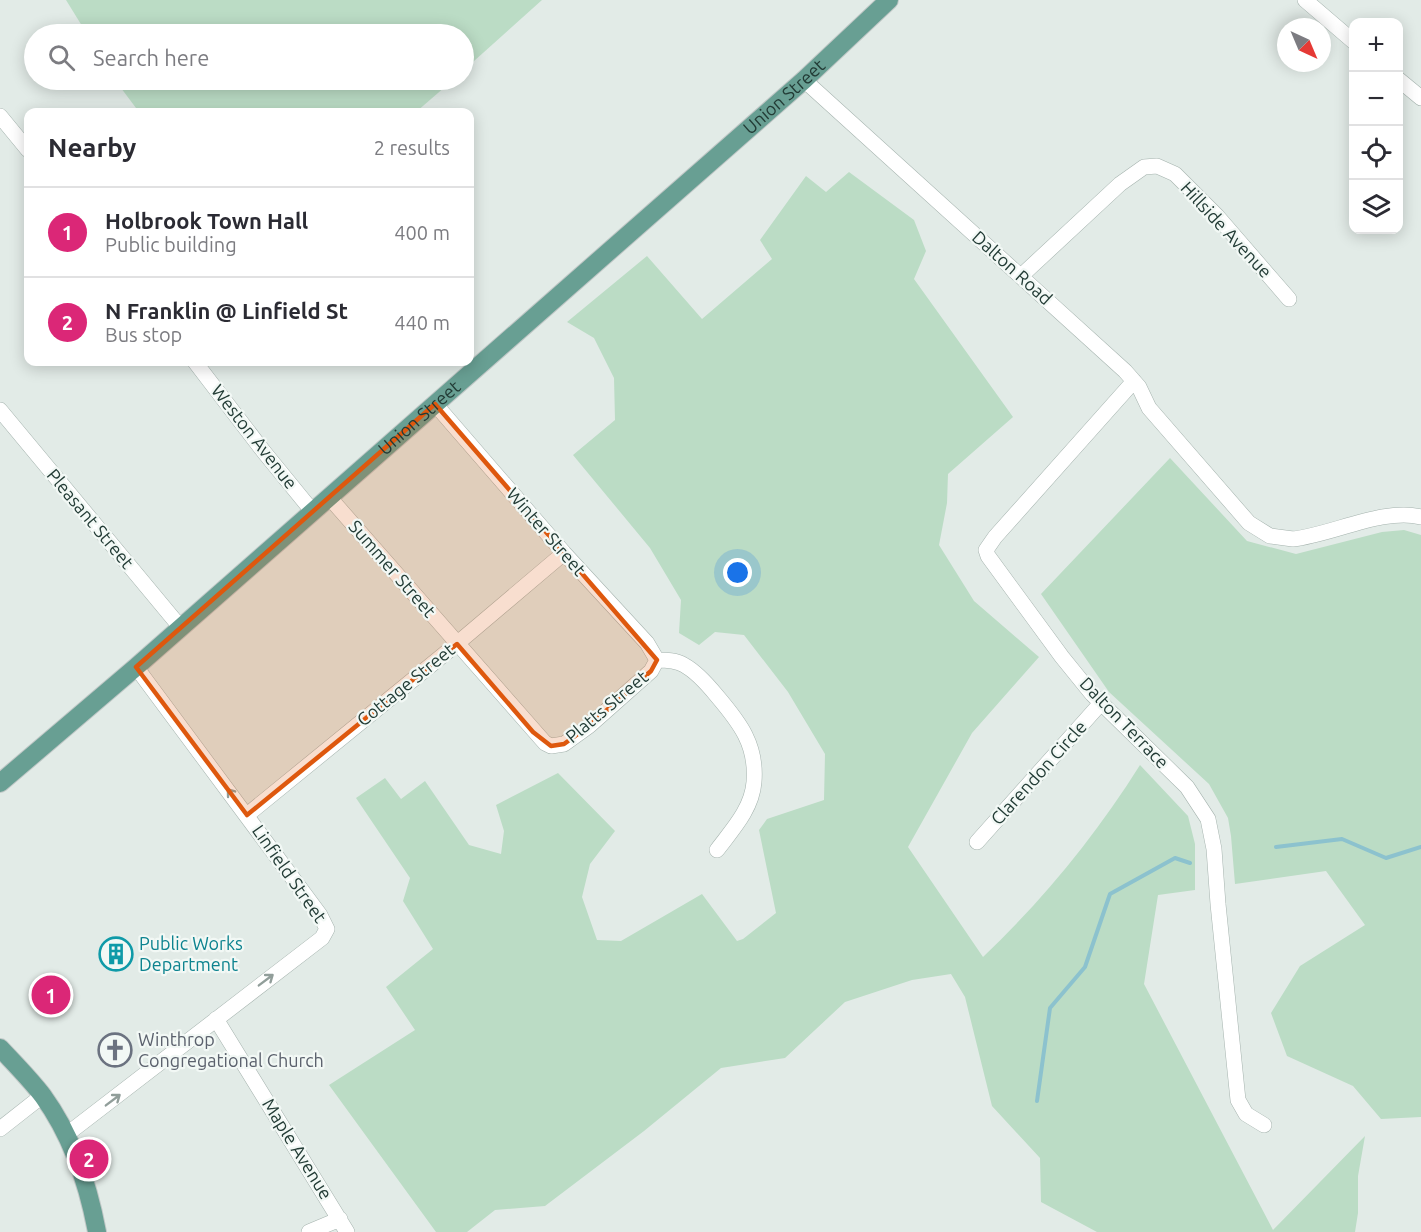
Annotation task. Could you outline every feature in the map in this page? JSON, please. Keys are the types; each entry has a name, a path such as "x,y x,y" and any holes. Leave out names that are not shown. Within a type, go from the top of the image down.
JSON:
{"main road":[{"name":"Union Street","path":"0,783 181,628 804,80 889,0"},
{"path":"0,1048 42,1096 66,1136 86,1185 97,1232"}],"street":[{"path":"1305,0 1349,38"},
{"name":"Dalton Road","path":"804,80 1134,381 1149,408 1249,523 1277,538 1301,538 1399,514 1421,517"},
{"path":"1403,83 1421,98"},
{"path":"0,116 24,145"},
{"name":"Hillside Avenue","path":"1021,276 1120,184 1144,167 1157,166 1174,174 1216,216 1289,299"},
{"name":"Weston Avenue","path":"198,366 313,512"},
{"name":"Dalton Terrace","path":"1134,381 995,537 987,550 988,556 1062,657 1101,703 1187,787 1208,819 1214,849 1238,1100 1246,1114 1264,1125"},
{"name":"Winter Street","path":"435,404 564,553 647,643 657,660"},
{"name":"Pleasant Street","path":"3,420 181,628"},
{"name":"Summer Street","path":"329,497 533,732 551,746"},
{"name":"Cottage Street","path":"247,815 457,644 564,553"},
{"path":"657,660 682,663 695,673 733,715 744,730 750,746 754,765 754,783 750,800 742,816 717,850"},
{"name":"Platts Street","path":"551,746 564,744 589,726 651,671 657,660"},
{"name":"Linfield Street","path":"66,1136 322,938 327,929 320,915 136,667"},
{"name":"Clarendon Circle","path":"977,842 1101,703"},
{"name":"Maple Avenue","path":"216,1019 344,1226 309,1232"},
{"path":"0,1129 42,1096"}],"highlighted area":[{"path":"435,404 657,660 651,671 589,726 564,744 551,746 533,732 457,644 247,815 136,667"}],"green space":[{"path":"66,0 542,0 474,61 474,24 81,24"},
{"path":"122,90 441,90 421,108 136,108"},
{"path":"849,172 914,220 926,251 914,279 1013,417 948,474 947,503 939,545 974,601 1039,657 972,733 908,847 983,957 1027,913 1068,866 1140,765 1188,816 1195,844 1195,890 1158,895 1144,984 1273,1230 1365,1136 1358,1176 1358,1213 1355,1232 1097,1232 1041,1202 1040,1158 992,1106 965,997 951,974 912,980 845,1002 785,1058 721,1068 644,1131 545,1206 495,1210 467,1232 436,1232 329,1085 415,1030 386,987 433,949 403,901 410,878 356,798 385,778 401,799 425,781 469,845 501,854 504,831 496,805 558,773 615,831 590,864 582,897 597,940 621,941 702,894 737,941 743,939 776,913 759,830 767,819 824,800 825,754 788,692 744,635 715,632 699,645 679,633 681,600 650,548 573,455 615,420 614,378 594,338 567,322 647,256 702,319 772,259 760,240 806,176 826,192"},
{"path":"1170,458 1247,541 1296,554 1382,532 1404,530 1421,535 1421,1117 1381,1119 1353,1086 1287,1056 1271,1013 1300,966 1365,925 1326,871 1235,884 1228,818 1209,784 1109,692 1041,594"}],"waterway":[{"path":"1276,847 1342,839 1386,858 1421,847"},
{"path":"1037,1101 1050,1008 1085,967 1110,894 1175,858 1190,863"}],"place":[{"name":"Public Works Department","path":"116,954"},
{"name":"Holbrook Town Hall","path":"51,995"},
{"name":"Winthrop Congregational Church","path":"115,1050"},
{"name":"N Franklin @ Linfield St","path":"89,1159"}]}
